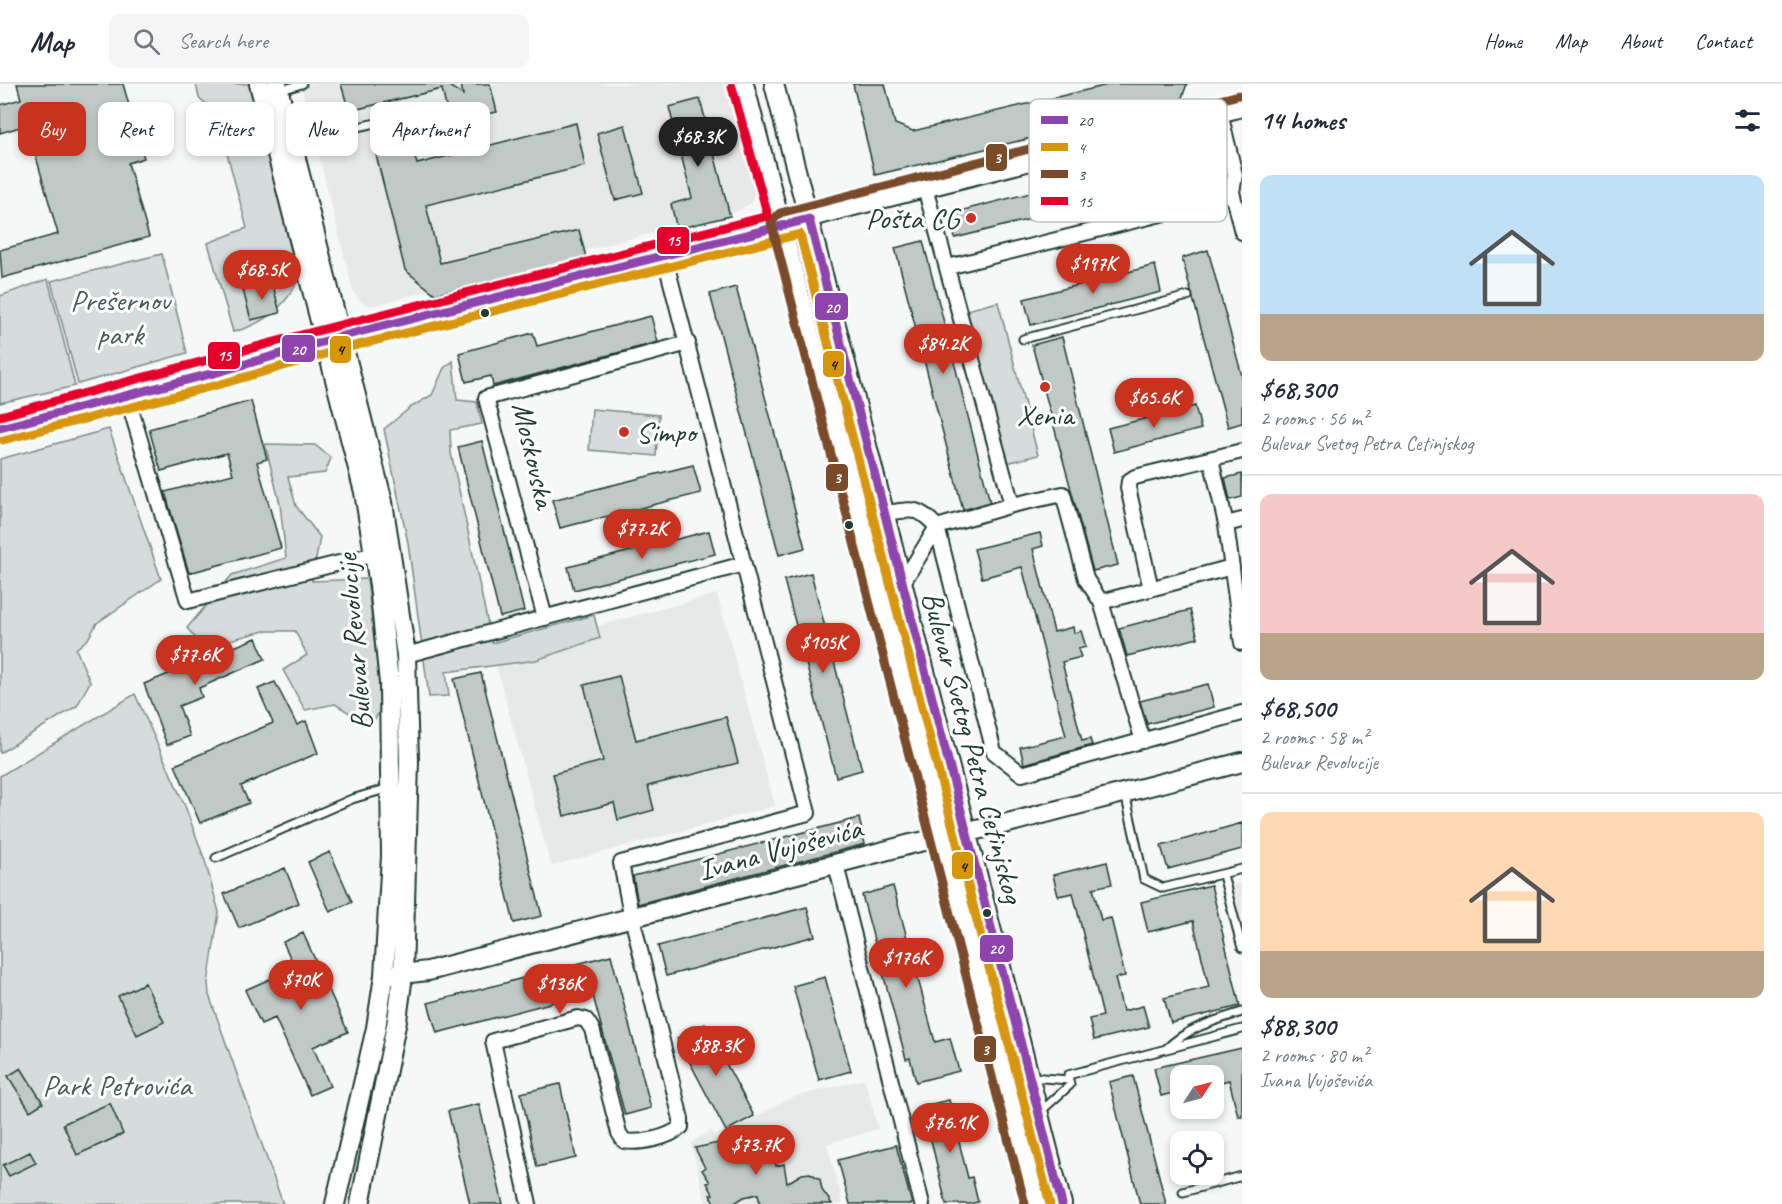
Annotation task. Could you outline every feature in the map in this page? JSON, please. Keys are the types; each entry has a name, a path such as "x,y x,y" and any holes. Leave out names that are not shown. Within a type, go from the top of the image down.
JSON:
{"main road":[{"name":"Bulevar Revolucije","path":"259,84 364,492 375,554 389,683 392,788 384,976 374,1038 335,1204"},
{"name":"Bulevar Svetog Petra Cetinjskog","path":"744,84 943,836 1037,1204"},
{"name":"Bulevar Svetog Petra Cetinjskog","path":"774,84 1062,1204"},
{"name":"Bulevar Revolucije","path":"278,87 286,121"},
{"path":"1227,111 1242,107"},
{"name":"Bulevar Revolucije","path":"295,156 343,336 383,502 406,655 409,761 403,975 397,1020 360,1204"},
{"path":"325,341 1029,162"},
{"name":"Ivana Vujoševića","path":"384,976 403,975 943,836 1125,793 1242,762"}],"street":[{"path":"1227,142 1235,175 1232,192 1242,232"},
{"path":"925,188 1012,504"},
{"path":"1227,194 1232,192"},
{"path":"948,267 1129,222"},
{"path":"406,655 744,564 664,255"},
{"path":"0,428 127,396 325,341"},
{"name":"Moskovska","path":"545,618 486,398 687,343"},
{"path":"127,396 188,601 375,554"},
{"path":"1151,589 1128,488 1130,481 1135,477 1242,451"},
{"path":"1211,459 1226,524 1239,603 1242,643"},
{"path":"885,513 918,510 925,513 937,527 1012,504 1064,494 1086,579 1101,602 1143,741 1242,713"},
{"path":"1226,524 1242,520"},
{"name":"Bulevar Svetog Petra Cetinjskog","path":"902,584 937,527"},
{"name":"Bulevar Svetog Petra Cetinjskog","path":"937,527 994,752 1022,774 1143,741"},
{"name":"Ivana Vujoševića","path":"529,1204 493,1041 578,1018 586,1020 592,1029 619,1133 624,1141 633,1142 674,1133 681,1127 681,1119 621,866 624,861 808,813 744,564"},
{"path":"1101,602 1232,567"},
{"path":"836,865 922,1204"}],"lane":[{"path":"278,87 302,84"},
{"path":"1023,339 1188,296"},
{"path":"216,858 352,799 392,788"},
{"path":"1125,793 1144,879 1163,888 1242,869"},
{"path":"1223,875 1242,948"},
{"path":"1167,1048 1180,1035 1198,1026 1242,1012"},
{"path":"1070,1083 1068,1075 1242,1029"},
{"path":"1029,1077 1070,1083"},
{"path":"1038,1113 1070,1083"},
{"path":"1182,1192 1242,1176"}],"shaded area":[{"path":"301,84 730,84 757,177 751,203 737,211 371,306 361,302 353,291 319,156 358,156 358,102 306,102"},
{"path":"717,594 775,806 551,866 493,654"},
{"path":"1242,883 1242,945 1226,887"},
{"path":"865,1079 878,1129 827,1144 843,1204 706,1204 691,1143 711,1131 716,1139 790,1098"}],"green space":[{"path":"196,84 250,84 254,102 204,102 199,98"},
{"path":"228,156 268,156 298,279 287,298 272,313 253,325 233,332 208,243 247,228"},
{"name":"Prešernov park","path":"162,254 187,353 78,384 51,281"},
{"path":"48,279 75,386 0,403 0,296"},
{"path":"998,302 1038,455 1007,463 967,310"},
{"path":"453,361 457,400 477,402 482,424 450,430 451,453 492,643 594,615 600,638 536,660 446,672 449,696 429,697 408,543 384,429 411,407 432,395 444,368"},
{"name":"Simpo","path":"592,409 659,415 656,456 589,450"},
{"path":"109,429 161,579 97,623 88,639 76,649 90,682 77,706 0,753 0,459"},
{"path":"265,444 315,445 331,458 325,473 288,477 296,506 320,537 312,581 367,579 382,707 371,726 335,704 305,710 283,670 307,655 295,631 264,631 203,647 187,628 232,575 286,558 280,504"},
{"name":"Park Petrovića","path":"135,694 185,806 205,861 219,912 208,983 209,995 283,1204 0,1204 0,776"}],"building":[{"path":"17,84 123,84 128,102 98,102 98,156 143,156 144,158 128,163 149,237 2,278 0,250 58,234 36,156 86,156 86,102 18,102 18,128 0,133 0,105 21,99"},
{"path":"341,84 446,84 463,95 461,84 490,84 497,112 490,113 490,102 445,102 442,89 387,102 370,102 370,106 358,109 358,102 346,102"},
{"path":"853,84 885,84 895,124 913,131 1029,104 1029,139 875,175"},
{"path":"1112,84 1187,84 1181,99 1048,99"},
{"path":"700,99 730,216 677,229 671,204 692,198 669,107"},
{"path":"576,123 585,166 426,205 440,263 579,230 586,257 435,294 405,270 376,156 415,156 417,164 448,156 490,156 490,145"},
{"path":"625,125 643,193 615,200 597,133"},
{"path":"1029,193 1029,219 955,238 948,214"},
{"path":"923,241 990,502 963,510 895,248"},
{"path":"1208,250 1242,376 1242,423 1228,427 1182,258"},
{"path":"1155,265 1161,292 1031,325 1024,299"},
{"path":"272,282 280,313 251,320 243,290"},
{"path":"736,287 805,548 779,555 710,294"},
{"path":"651,316 658,342 493,386 491,376 466,382 459,353 533,333 537,346"},
{"path":"1062,337 1118,565 1093,571 1032,345"},
{"path":"251,401 267,459 257,462 281,548 189,573 165,492 233,474 227,453 161,471 149,429"},
{"path":"1195,406 1201,429 1114,452 1108,428"},
{"path":"482,441 524,611 500,617 458,447"},
{"path":"693,465 701,493 560,528 552,500"},
{"path":"1242,474 1242,497 1230,500 1225,478"},
{"path":"709,531 715,554 574,590 568,567"},
{"path":"1040,533 1043,546 1033,549 1054,632 1073,627 1074,633 1081,631 1086,647 1078,649 1081,657 1062,662 1082,741 1090,739 1092,745 1024,764 1020,747 1066,736 1022,567 982,578 974,549"},
{"path":"811,573 862,770 836,777 784,580"},
{"path":"1190,610 1198,638 1127,656 1119,628"},
{"path":"256,638 265,659 199,688 202,697 179,706 190,736 167,745 144,684"},
{"path":"481,673 542,916 514,923 454,679"},
{"path":"619,676 636,740 726,717 738,763 648,786 654,810 618,820 614,803 564,816 553,774 603,761 584,685"},
{"path":"275,682 297,725 306,721 318,753 241,786 249,803 200,823 175,765 273,723 258,689"},
{"path":"1208,684 1214,707 1147,724 1140,701"},
{"path":"859,818 865,844 638,904 633,876"},
{"path":"1242,823 1242,849 1168,869 1161,846"},
{"path":"330,852 352,902 330,912 308,862"},
{"path":"1107,862 1112,884 1093,888 1101,920 1111,918 1125,976 1115,978 1123,1011 1143,1006 1149,1027 1094,1040 1089,1019 1103,1016 1073,893 1058,896 1053,875"},
{"path":"285,868 299,903 239,928 224,894"},
{"path":"1211,885 1240,1006 1171,1023 1164,998 1209,987 1193,921 1148,932 1141,902"},
{"path":"893,886 935,1042 950,1038 959,1071 916,1082 910,1058 906,1059 862,895"},
{"path":"807,907 815,936 666,976 658,946"},
{"path":"303,933 348,1032 313,1047 330,1086 310,1095 275,1018 261,1024 245,990 295,968 283,942"},
{"path":"611,955 651,1108 625,1115 592,992 437,1033 428,1003"},
{"path":"825,977 851,1071 819,1080 793,986"},
{"path":"145,983 164,1022 137,1035 118,996"},
{"path":"705,1024 754,1116 726,1131 677,1038"},
{"path":"1242,1048 1242,1116 1238,1116 1229,1080 1224,1081 1224,1065 1170,1065 1170,1094 1161,1096 1154,1068"},
{"path":"21,1068 43,1103 30,1111 8,1076"},
{"path":"1133,1076 1166,1204 1140,1204 1109,1082"},
{"path":"560,1084 576,1158 537,1167 521,1093"},
{"path":"949,1100 953,1114 958,1113 963,1136 958,1138 968,1178 972,1177 978,1202 970,1204 946,1204 923,1106"},
{"path":"110,1103 123,1134 77,1155 63,1124"},
{"path":"479,1104 503,1204 470,1204 448,1111"},
{"path":"770,1132 776,1166 784,1164 787,1183 802,1174 810,1173 820,1179 822,1190 832,1204 760,1204 758,1194 744,1197 733,1204 715,1204 707,1183 710,1182 702,1170 705,1168 695,1148 718,1143 725,1154 746,1148 744,1138"},
{"path":"896,1145 912,1204 850,1204 838,1160"},
{"path":"30,1152 36,1163 9,1176 3,1165"}],"transit line":[{"name":"15","path":"0,416 297,336 768,216 732,87"},
{"name":"3","path":"1223,99 1239,95"},
{"name":"3","path":"1025,1204 771,222 780,213 1029,149"},
{"name":"20","path":"0,428 218,372 343,336 809,219 1062,1204"},
{"name":"4","path":"3,440 221,384 346,348 800,234 1050,1204"}],"place":[{"name":"Pošta CG","path":"971,218"},
{"name":"Xenia","path":"1045,387"},
{"name":"Simpo","path":"624,432"}]}
